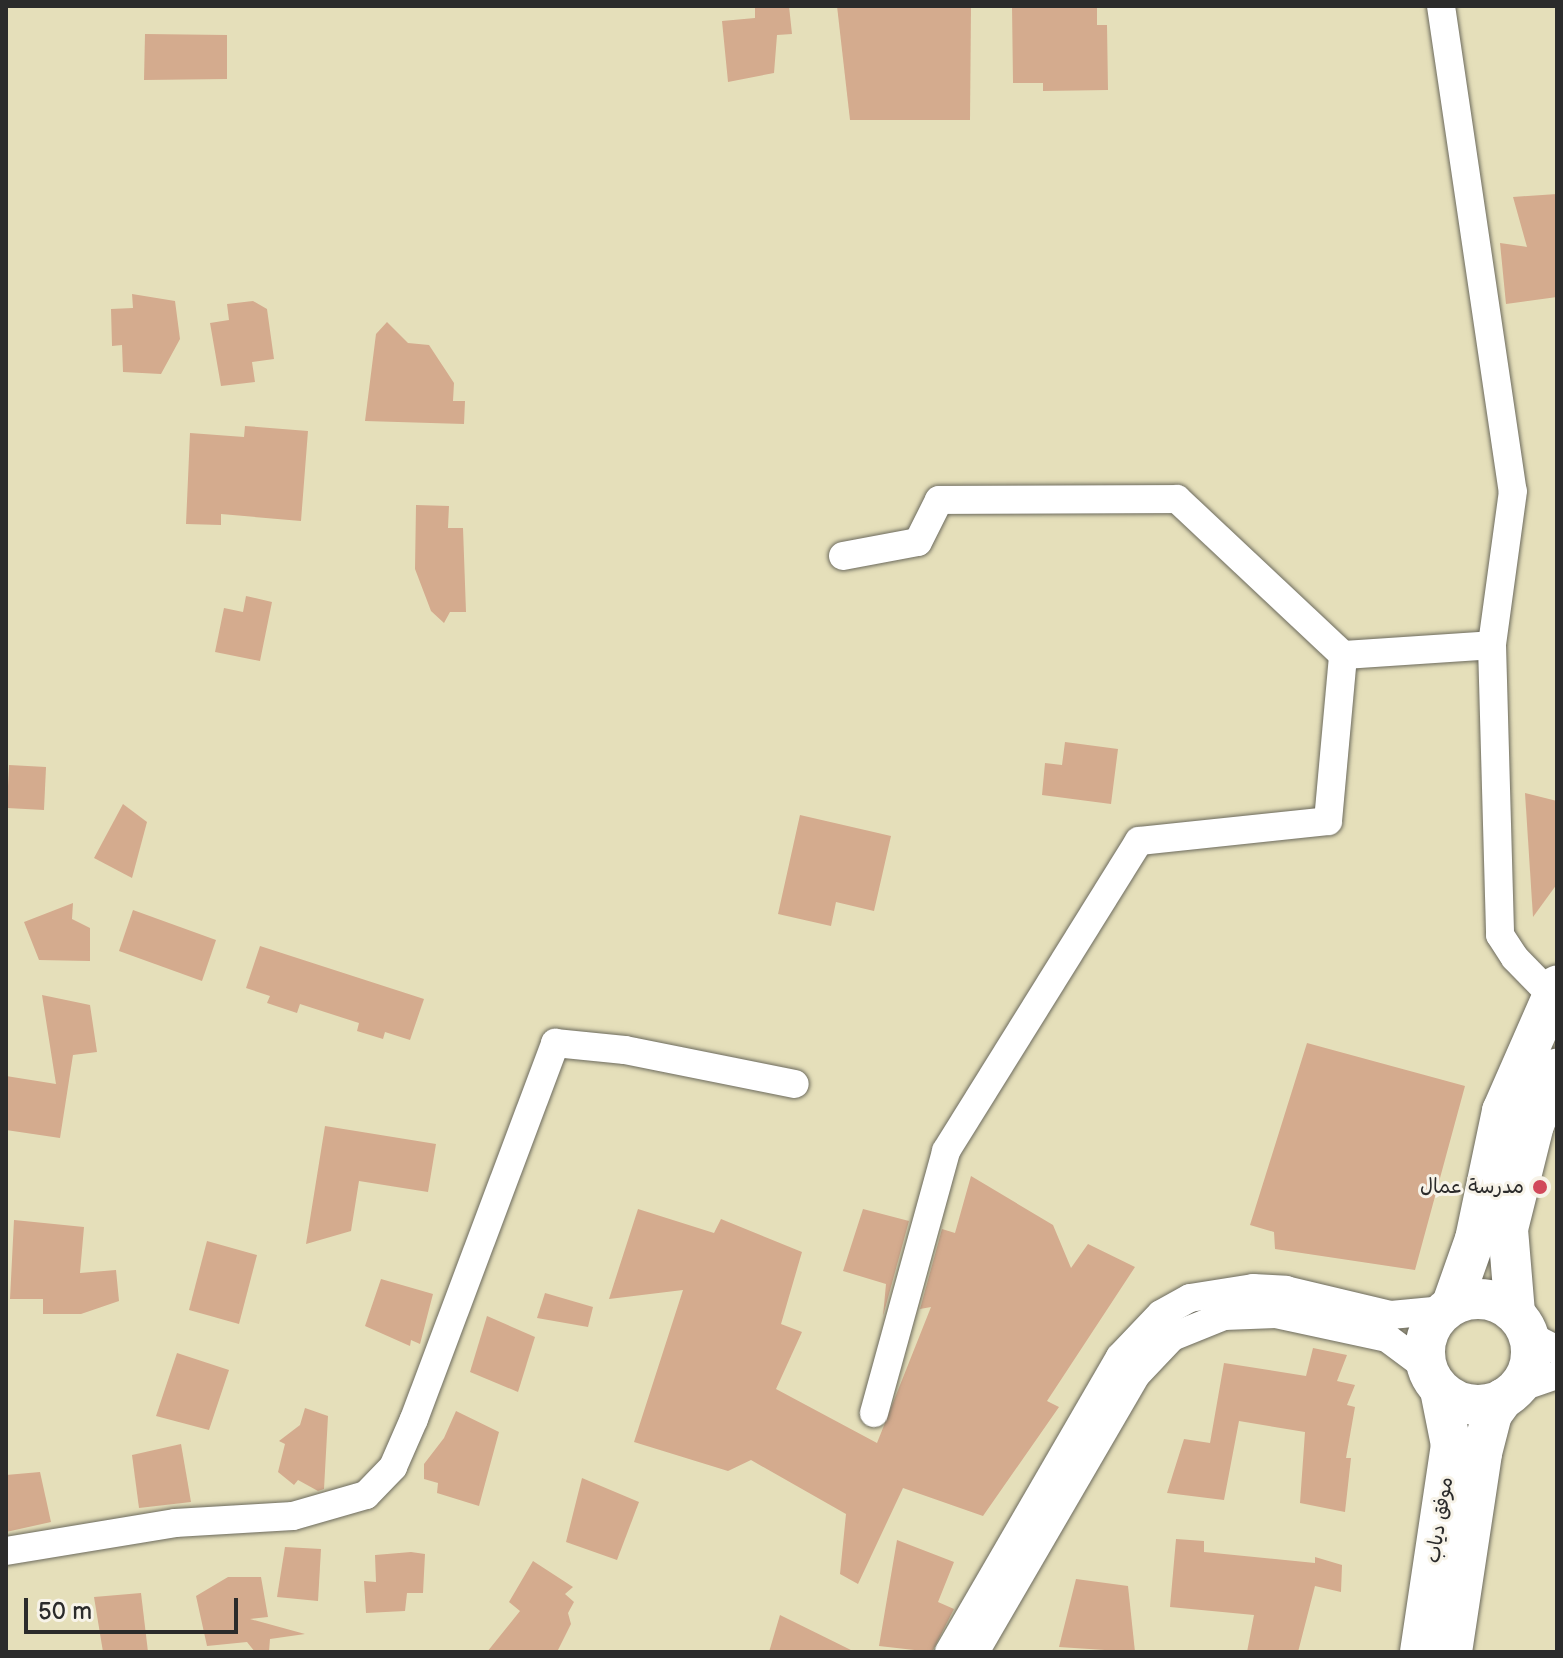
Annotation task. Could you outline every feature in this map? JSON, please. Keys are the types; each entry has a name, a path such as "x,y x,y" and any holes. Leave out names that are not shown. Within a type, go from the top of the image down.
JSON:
{"main road":[{"path":"1555,995 1502,1111 1475,1239 1448,1307 1429,1328 1433,1378 1468,1405 1509,1394 1530,1360 1533,1333 1508,1229 1534,1125 1557,1069"},
{"path":"1448,1307 1485,1298 1533,1333"},
{"name":"موفق دياب","path":"1420,1652 1451,1445 1433,1378"},
{"name":"موفق دياب","path":"1452,1652 1482,1453 1492,1414 1509,1394"}],"street":[{"path":"1441,6 1513,491 1492,645 1500,935 1555,995"},
{"path":"843,556 918,542 939,500 1177,499 1343,655 1492,645"},
{"path":"874,1413 946,1151 954,1138 1139,841 1328,821 1343,655"},
{"path":"6,1551 175,1523 293,1516 366,1495 393,1467 414,1419 555,1043 625,1050 795,1084"},
{"path":"949,1652 1120,1357 1161,1314 1190,1298 1253,1288 1286,1290 1391,1315 1448,1307"},
{"path":"975,1652 1136,1375 1172,1337 1224,1316 1276,1314 1387,1338 1433,1378"},
{"path":"1509,1394 1557,1375"}],"building":[{"path":"755,6 789,6 792,34 777,35 774,73 728,82 722,21 755,18"},
{"path":"837,6 971,6 970,120 850,120"},
{"path":"1012,6 1097,8 1097,25 1107,25 1108,90 1043,91 1043,83 1013,83"},
{"path":"145,34 227,35 227,79 144,80"},
{"path":"1557,194 1557,297 1506,304 1500,243 1527,247 1513,197"},
{"path":"132,294 175,301 180,339 161,374 123,372 122,345 112,346 111,309 133,308"},
{"path":"253,301 267,309 274,359 252,362 255,382 221,386 210,323 229,320 227,304"},
{"path":"387,322 408,343 429,345 454,383 453,401 465,401 464,424 365,421 376,334"},
{"path":"245,426 308,431 301,521 221,514 221,525 186,524 190,433 244,437"},
{"path":"416,505 449,506 448,528 463,528 466,612 450,612 444,623 431,611 415,569"},
{"path":"246,596 272,602 260,661 215,652 224,608 243,612"},
{"path":"1065,742 1118,749 1111,804 1042,795 1045,763 1062,765"},
{"path":"9,765 46,767 44,810 7,808"},
{"path":"1525,793 1557,801 1557,884 1533,917"},
{"path":"123,804 147,822 132,878 94,858"},
{"path":"800,815 891,836 874,911 836,902 831,926 778,914"},
{"path":"73,903 72,919 90,928 90,961 39,960 24,922"},
{"path":"133,910 216,940 202,981 119,951"},
{"path":"260,946 424,999 410,1040 385,1032 383,1039 357,1031 359,1023 300,1004 297,1013 267,1003 270,996 246,988"},
{"path":"42,995 90,1005 97,1052 73,1055 60,1138 6,1130 6,1076 56,1084"},
{"path":"1307,1043 1465,1086 1415,1270 1275,1249 1274,1232 1250,1225"},
{"path":"325,1126 436,1144 428,1192 359,1181 351,1231 306,1244"},
{"path":"971,1176 1053,1225 1071,1268 1088,1244 1135,1267 1047,1401 1059,1407 983,1516 903,1488 858,1584 840,1574 846,1514 751,1460 728,1471 634,1442 683,1290 609,1299 638,1209 714,1233 721,1219 802,1252 781,1324 802,1332 776,1389 877,1443 931,1307 920,1309 942,1229 955,1233"},
{"path":"863,1209 909,1221 883,1316 886,1284 843,1271"},
{"path":"14,1220 84,1227 80,1273 116,1270 119,1301 81,1314 43,1314 43,1299 10,1299"},
{"path":"207,1241 257,1255 239,1324 189,1310"},
{"path":"381,1279 433,1294 420,1344 411,1340 410,1346 365,1326"},
{"path":"545,1293 593,1307 588,1327 537,1318"},
{"path":"487,1316 535,1337 518,1392 470,1372"},
{"path":"1313,1348 1347,1355 1337,1381 1355,1385 1347,1405 1355,1407 1346,1458 1351,1458 1345,1512 1300,1503 1305,1432 1239,1421 1224,1500 1167,1493 1184,1439 1210,1443 1224,1363 1306,1376"},
{"path":"177,1353 229,1370 209,1430 156,1416"},
{"path":"305,1408 328,1416 324,1489 318,1491 298,1480 294,1485 278,1472 285,1444 279,1441 300,1425"},
{"path":"456,1411 499,1432 479,1506 437,1493 438,1483 424,1479 424,1464 444,1438"},
{"path":"181,1444 191,1502 139,1508 132,1455"},
{"path":"40,1472 51,1522 6,1532 6,1475"},
{"path":"582,1478 639,1502 617,1560 566,1542"},
{"path":"1176,1539 1204,1541 1204,1552 1315,1563 1315,1557 1342,1565 1341,1592 1315,1586 1298,1652 1247,1652 1254,1615 1170,1607"},
{"path":"897,1540 954,1562 938,1602 954,1609 932,1652 879,1646"},
{"path":"285,1547 321,1549 318,1601 277,1597"},
{"path":"425,1554 423,1593 407,1593 405,1611 366,1613 364,1581 376,1582 375,1555"},
{"path":"533,1561 573,1587 565,1594 574,1602 568,1613 571,1624 557,1652 487,1652 520,1611 509,1602"},
{"path":"228,1577 261,1577 268,1617 250,1619 305,1634 270,1639 269,1652 255,1652 247,1642 207,1646 196,1596"},
{"path":"1076,1579 1128,1586 1135,1652 1059,1647"},
{"path":"141,1593 148,1652 103,1652 94,1597"},
{"path":"780,1615 855,1652 769,1652"}],"place":[{"name":"مدرسة عمال","path":"1540,1187"}]}
